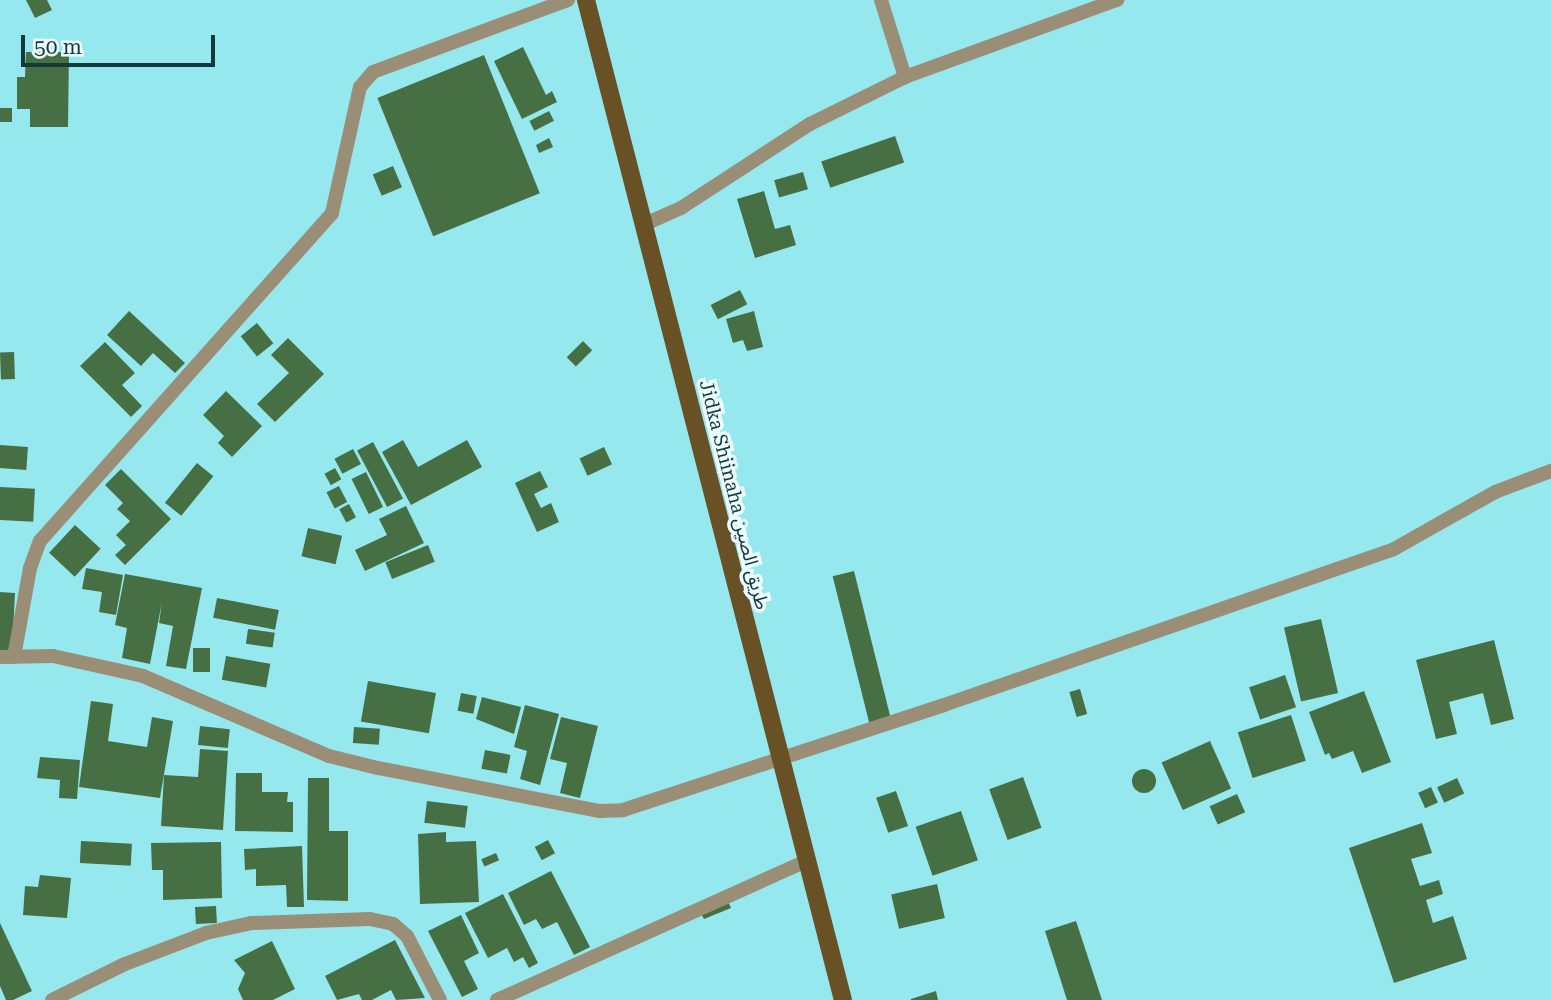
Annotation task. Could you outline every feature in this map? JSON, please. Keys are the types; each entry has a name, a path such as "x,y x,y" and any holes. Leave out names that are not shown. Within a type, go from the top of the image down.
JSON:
{"main road":[{"name":"Jidka Shiinaha طريق الصين","path":"586,0 843,1000"}],"street":[{"path":"568,0 373,72 360,87 332,213 40,541 30,568 7,657 53,656 143,676 181,688 329,756 600,811 623,810 1394,549 1495,492 1551,471"},
{"path":"881,0 905,76"},
{"path":"645,225 681,208 810,124 905,76 1087,6 1117,0"},
{"path":"497,1000 808,860"},
{"path":"52,1000 125,964 206,933 251,923 370,919 393,924 407,936 440,1000"}],"building":[{"path":"26,0 47,0 52,10 35,18"},
{"path":"523,47 546,95 552,91 557,102 522,119 494,61"},
{"path":"26,52 69,52 68,127 30,127 30,109 17,109 17,77 25,77"},
{"path":"484,55 540,193 433,236 377,98"},
{"path":"0,108 12,108 12,122 0,122"},
{"path":"549,111 554,121 534,131 529,121"},
{"path":"895,136 904,162 830,188 821,161"},
{"path":"549,138 553,147 539,153 536,145"},
{"path":"393,166 402,187 382,196 373,175"},
{"path":"803,172 808,189 779,198 774,180"},
{"path":"764,191 775,229 790,225 796,245 755,258 737,199"},
{"path":"740,290 747,304 718,319 711,305"},
{"path":"129,311 185,363 175,373 153,353 141,366 107,335"},
{"path":"754,311 763,347 747,351 743,340 733,343 726,319"},
{"path":"257,323 273,343 257,356 241,336"},
{"path":"288,338 324,374 275,422 257,404 289,373 271,355"},
{"path":"583,341 592,350 576,366 567,357"},
{"path":"105,342 135,373 122,385 142,406 131,417 80,366"},
{"path":"0,352 14,352 15,379 1,379"},
{"path":"226,391 262,426 232,457 218,443 224,436 203,415"},
{"path":"403,440 418,467 467,440 482,467 411,505 382,452"},
{"path":"373,442 403,499 387,507 357,450"},
{"path":"0,445 28,447 26,470 0,468"},
{"path":"604,447 612,464 588,476 580,458"},
{"path":"353,449 361,464 342,474 334,459"},
{"path":"197,463 213,476 181,516 165,503"},
{"path":"335,468 341,479 331,485 325,474"},
{"path":"121,469 171,519 125,565 115,555 126,545 116,535 130,521 117,509 123,503 105,485"},
{"path":"540,471 548,487 534,494 541,508 551,503 559,522 537,532 515,483"},
{"path":"366,472 383,507 369,514 352,479"},
{"path":"339,486 347,502 335,508 327,492"},
{"path":"0,487 35,489 33,522 0,520"},
{"path":"349,504 356,517 346,522 339,509"},
{"path":"406,506 424,543 365,571 355,550 387,535 379,519"},
{"path":"75,525 101,549 75,577 49,553"},
{"path":"308,528 342,536 336,564 301,556"},
{"path":"428,545 435,562 392,579 385,562"},
{"path":"86,568 123,575 116,615 99,612 102,592 82,589"},
{"path":"854,571 891,718 869,724 833,576"},
{"path":"125,574 202,588 186,669 166,666 173,626 159,623 162,602 150,664 122,658 127,628 115,625"},
{"path":"0,592 15,593 12,652 0,651"},
{"path":"217,598 279,610 275,630 213,618"},
{"path":"1321,619 1338,693 1301,702 1284,628"},
{"path":"248,629 275,633 273,648 246,644"},
{"path":"1494,640 1514,719 1491,725 1483,693 1449,702 1457,734 1436,739 1416,660"},
{"path":"193,648 210,648 210,672 193,672"},
{"path":"226,656 270,664 266,687 222,680"},
{"path":"1285,675 1296,707 1260,720 1249,687"},
{"path":"368,681 436,693 429,733 361,721"},
{"path":"1080,689 1087,714 1077,717 1069,692"},
{"path":"1364,691 1391,762 1362,773 1353,751 1332,759 1329,753 1325,755 1309,712"},
{"path":"461,693 477,696 473,714 458,711"},
{"path":"482,697 521,707 514,734 476,719"},
{"path":"91,701 113,704 108,741 147,747 152,717 173,721 160,798 79,787"},
{"path":"525,705 559,714 540,785 520,779 527,751 514,747"},
{"path":"1291,715 1306,761 1253,778 1238,732"},
{"path":"561,717 598,726 580,798 560,793 567,763 550,759"},
{"path":"200,726 230,729 228,748 198,745"},
{"path":"354,727 380,729 379,745 353,743"},
{"path":"1210,741 1231,789 1183,810 1162,763"},
{"path":"200,749 228,751 223,830 161,826 164,775 198,777"},
{"path":"485,750 511,755 507,774 481,769"},
{"path":"40,757 80,760 77,799 59,798 60,780 37,778"},
{"path":"1144,769 1153,772 1156,781 1153,790 1144,793 1135,790 1132,781 1135,772"},
{"path":"236,773 262,773 262,792 288,792 287,802 293,802 293,832 235,831"},
{"path":"1023,777 1041,828 1008,840 989,789"},
{"path":"308,778 329,778 329,831 348,831 348,901 307,900"},
{"path":"1457,778 1464,793 1444,803 1437,787"},
{"path":"1431,787 1438,803 1425,808 1418,793"},
{"path":"896,791 908,826 888,833 876,798"},
{"path":"1237,794 1245,812 1218,824 1210,806"},
{"path":"427,801 468,806 465,828 424,823"},
{"path":"961,811 978,860 933,876 916,827"},
{"path":"1422,823 1432,853 1411,859 1420,886 1439,880 1443,894 1426,900 1433,923 1453,916 1467,959 1394,983 1349,848"},
{"path":"446,832 446,842 476,841 479,902 420,904 418,834"},
{"path":"548,840 555,853 542,860 535,847"},
{"path":"81,841 132,844 131,866 80,863"},
{"path":"221,842 222,898 163,900 163,870 152,870 151,843"},
{"path":"302,846 304,907 287,907 286,885 256,886 256,869 245,870 244,849"},
{"path":"496,853 499,860 484,867 481,859"},
{"path":"551,871 590,947 574,955 557,922 542,929 536,919 524,925 508,893"},
{"path":"40,875 71,878 67,918 23,915 25,886 38,887"},
{"path":"937,884 945,918 899,929 891,895"},
{"path":"503,894 538,963 529,968 523,957 514,962 507,948 488,958 465,913"},
{"path":"727,899 731,908 704,919 700,912"},
{"path":"216,906 217,923 196,924 195,907"},
{"path":"461,915 479,953 464,961 478,989 462,997 428,931"},
{"path":"1076,921 1102,1000 1067,1000 1045,931"},
{"path":"0,923 32,991 13,1000 6,1000 0,986"},
{"path":"395,940 425,998 396,1000 391,990 372,1000 362,1000 359,994 337,1000 325,976"},
{"path":"272,941 295,989 273,1000 243,1000 238,989 245,973 234,960"},
{"path":"936,991 938,1000 911,1000 911,999"}]}
